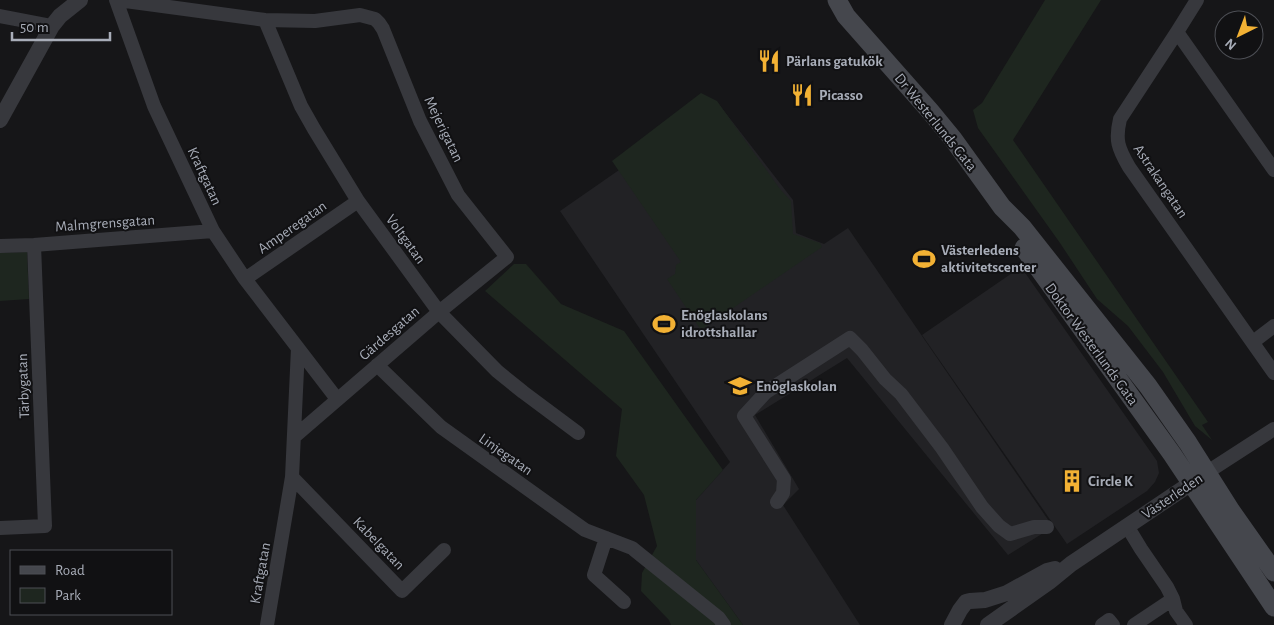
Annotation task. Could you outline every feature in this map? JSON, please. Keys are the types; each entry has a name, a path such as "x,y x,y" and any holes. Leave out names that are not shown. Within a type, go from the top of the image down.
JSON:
{"main road":[{"name":"Dr Westerlunds Gata","path":"824,0 846,16"},
{"name":"Dr Westerlunds Gata","path":"837,0 846,16 953,139 1002,207"},
{"name":"Doktor Westerlunds Gata","path":"1002,207 1022,227 1148,386 1188,443 1199,478 1274,608"},
{"name":"Doktor Westerlunds Gata","path":"1199,478 1231,511 1274,572"}],"street":[{"path":"0,120 52,26 60,16 80,0"},
{"path":"117,0 265,20"},
{"name":"Kraftgatan","path":"117,0 154,106 212,230 245,279 337,400"},
{"name":"Astrakangatan","path":"1197,0 1120,119 1117,143 1129,167 1274,373"},
{"name":"Mejerigatan","path":"265,20 315,21 360,15 375,19 379,23 420,121 458,195 507,257"},
{"path":"0,16 52,26"},
{"name":"Voltgatan","path":"265,20 301,106 358,201 439,312 497,371 578,433"},
{"path":"1177,32 1274,170"},
{"name":"Amperegatan","path":"245,279 358,201"},
{"name":"Malmgrensgatan","path":"0,246 34,245 212,230"},
{"name":"Tärbygatan","path":"0,528 45,526 34,245"},
{"name":"Gärdesgatan","path":"294,437 439,312 507,257"},
{"path":"1253,342 1274,326"},
{"path":"777,502 783,493 784,479 744,416 766,392 850,338 885,379 902,394 982,507 1000,526 1010,534 1034,527 1047,527"},
{"name":"Kraftgatan","path":"267,625 292,477 298,348"},
{"name":"Linjegatan","path":"377,365 441,428 585,530 632,548 719,618 724,625"},
{"name":"Västerleden","path":"988,625 1071,564 1274,429"},
{"name":"Kabelgatan","path":"292,477 402,590 444,550"},
{"path":"1127,526 1174,600 1176,611 1186,625"},
{"path":"606,538 594,575 624,602"},
{"name":"Västerleden","path":"954,623 966,602 984,600 1007,593 1046,572 1071,564"},
{"path":"1134,625 1174,600"},
{"path":"1102,625 1108,620 1113,625"}],"shaded area":[{"name":"Enöglaskolan","path":"717,102 793,200 796,233 824,244 848,228 1053,527 1008,555 847,358 755,415 799,489 783,505 860,625 743,625 696,560 696,500 730,462 560,211"},
{"path":"1021,267 1157,461 1159,473 1155,482 1147,491 1067,544 922,335"}],"green space":[{"path":"1045,0 1101,0 1013,140 1208,422 1202,425 1212,440 1195,426 1163,372 1128,326 1097,299 1060,243 978,128 973,110 982,103"},
{"path":"701,93 717,101 780,189 791,201 793,234 820,243 822,247 701,330 667,279 675,274 676,265 681,262 612,161"},
{"path":"27,252 29,299 0,301 0,253"},
{"path":"514,264 526,264 561,304 624,331 723,470 696,500 696,560 743,625 671,625 669,620 641,591 642,573 657,546 644,495 616,456 622,409 485,291"}],"place":[{"name":"Pärlans gatukök","path":"769,61"},
{"name":"Picasso","path":"802,95"},
{"name":"Västerledens aktivitetscenter","path":"924,259"},
{"name":"Enöglaskolans idrottshallar","path":"664,324"},
{"name":"Enöglaskolan","path":"740,386"},
{"name":"Circle K","path":"1072,481"}]}
